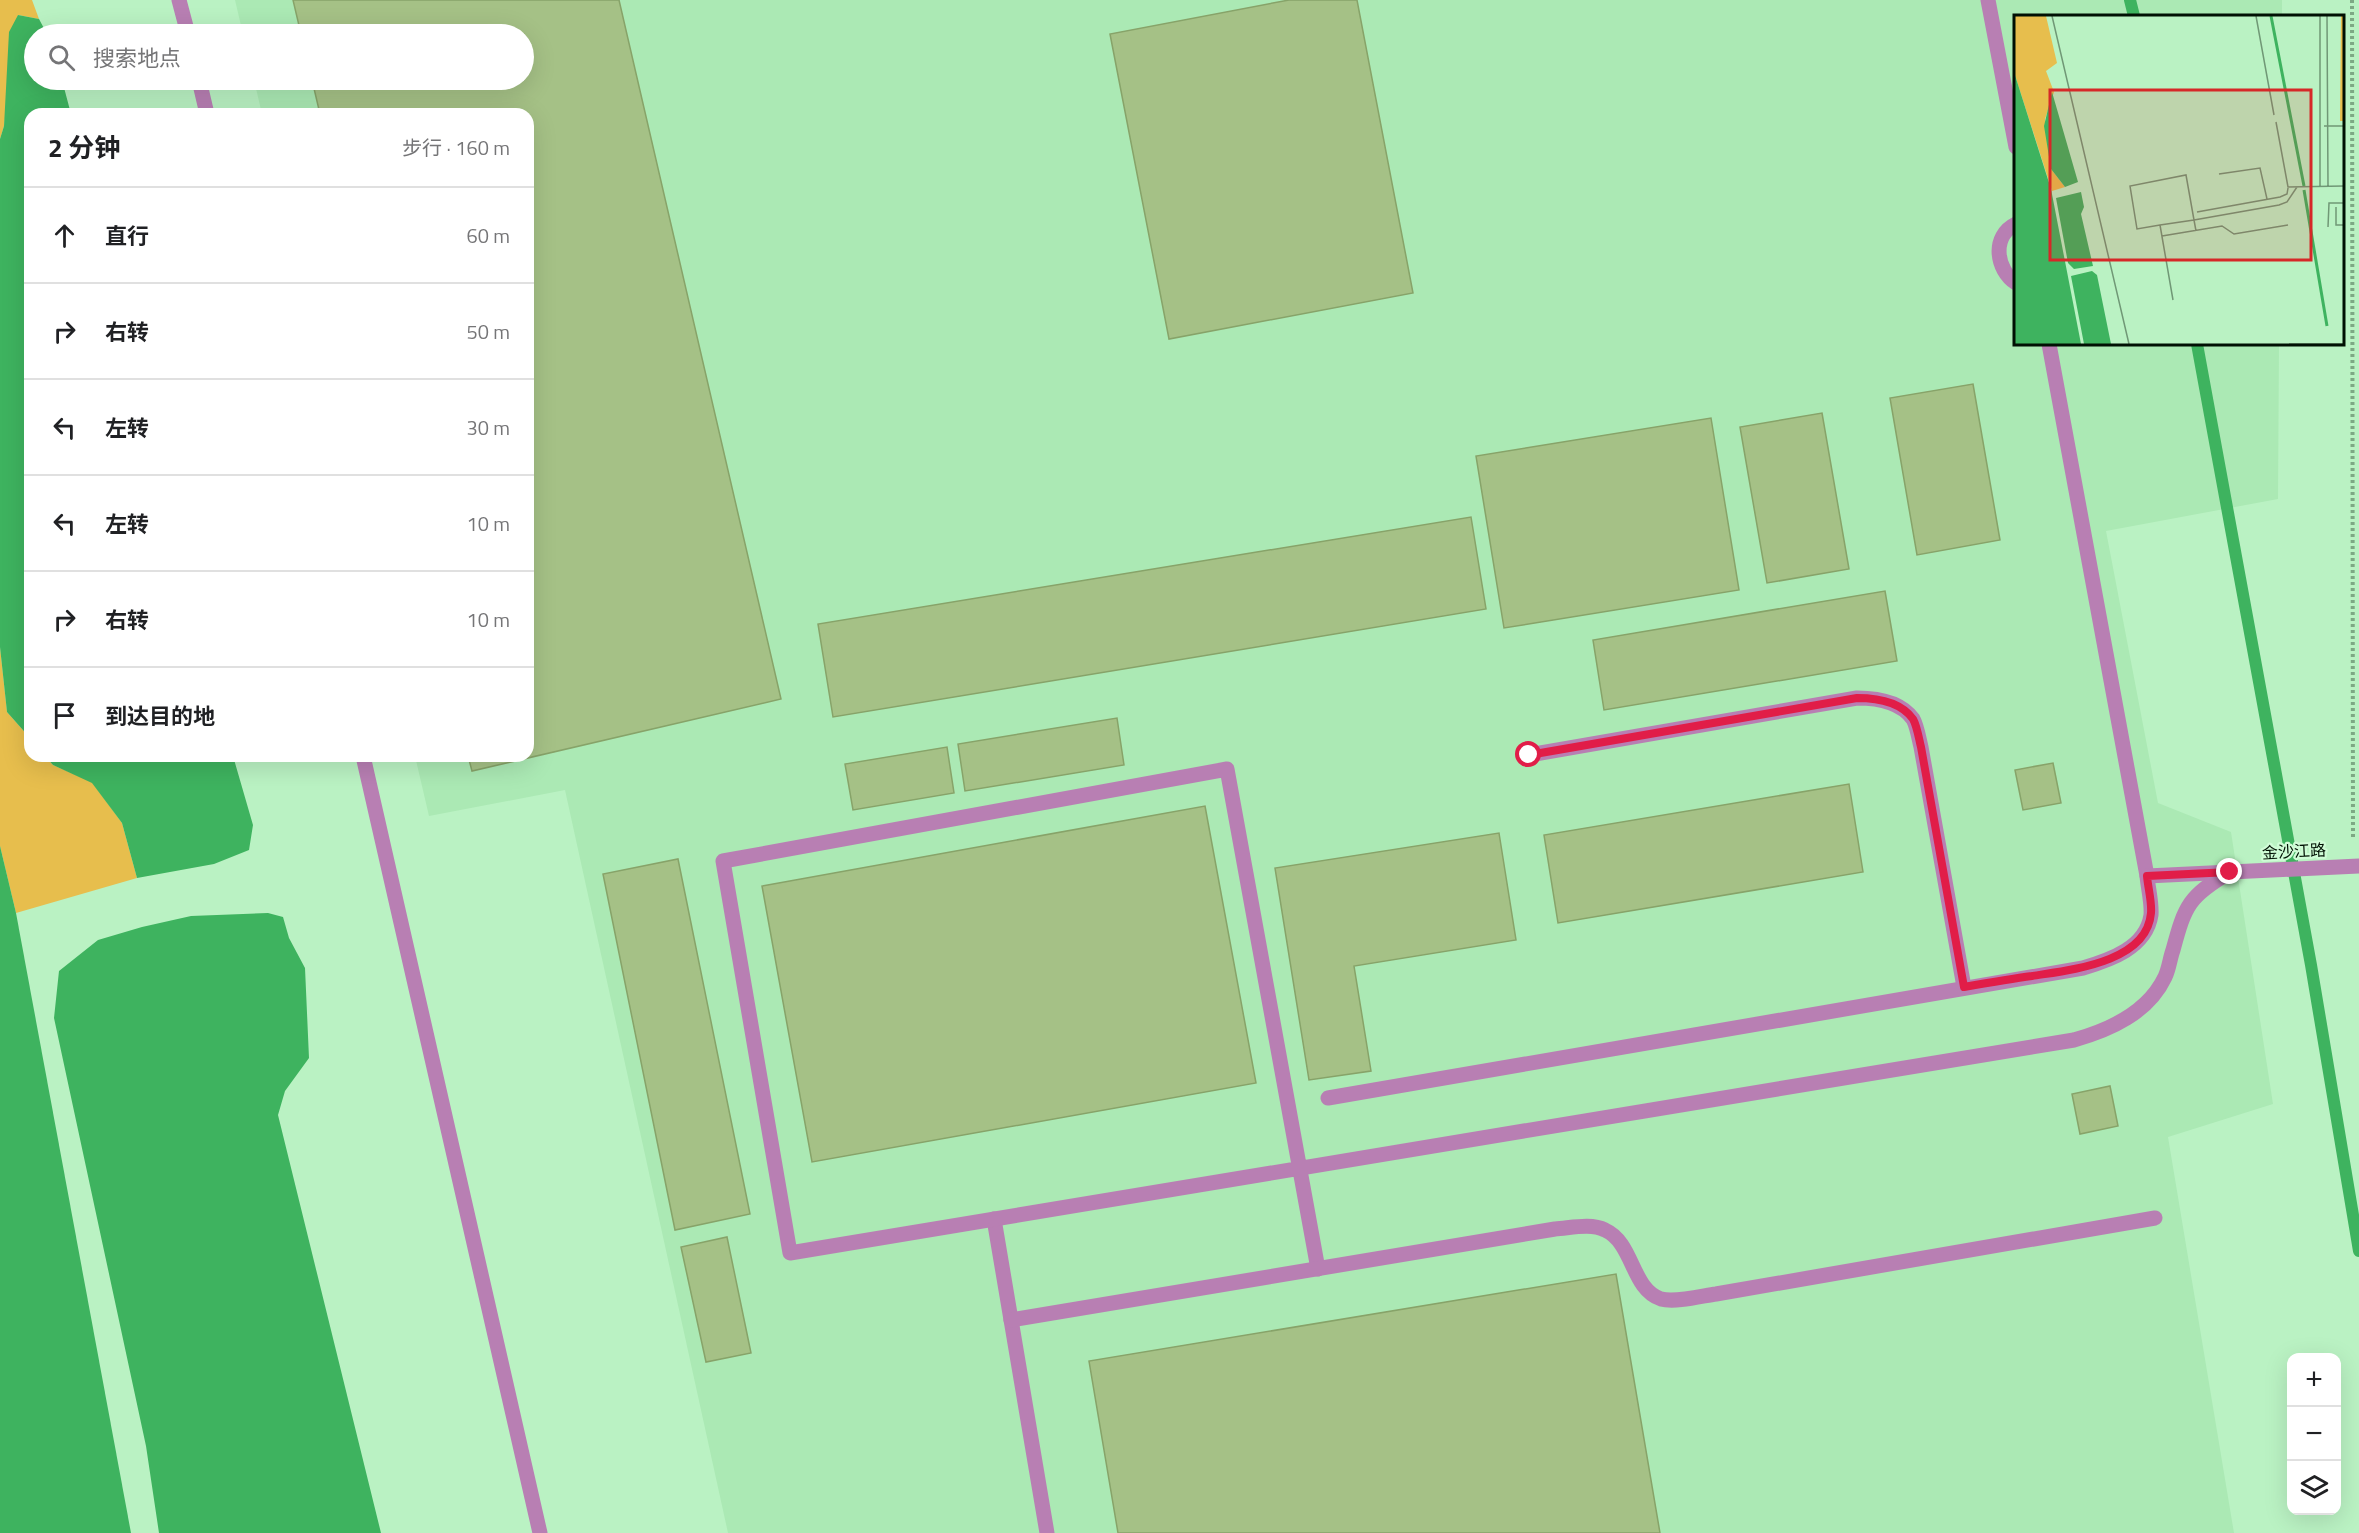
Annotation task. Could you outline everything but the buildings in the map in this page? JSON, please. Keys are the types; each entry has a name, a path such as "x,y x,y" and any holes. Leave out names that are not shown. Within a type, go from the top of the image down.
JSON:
{"street":[{"path":"179,0 185,24"},
{"path":"1988,0 2014,136"},
{"path":"201,90 206,108"},
{"path":"2014,227 2004,235 1999,246 2002,269 2014,283"},
{"path":"1328,1098 2083,968 2108,960 2128,950 2139,939 2151,914 2147,876 2049,345"},
{"path":"1529,755 1857,698 1877,698 1896,705 1913,720 1921,747 1964,987"},
{"path":"364,762 540,1533"},
{"path":"1318,1269 1300,1169 1227,769 723,861 789,1253 1300,1169 2074,1040 2103,1032 2124,1021 2144,1005 2165,977 2179,928 2194,897 2204,887 2230,872"},
{"name":"金沙江路","path":"2147,876 2350,867"},
{"path":"1011,1320 1555,1229 1588,1226 1604,1229 1617,1238 1647,1291 1663,1300 1684,1299 2155,1218"},
{"path":"994,1219 1047,1533"}],"path":[{"path":"2350,867 2352,0"}],"shaded area":[{"path":"0,0 32,0 39,19 18,15 4,126 0,139"},
{"path":"235,0 2282,0 2282,15 2014,15 2014,345 2279,345 2278,499 2106,531 2158,803 2231,832 2273,1104 2168,1137 2234,1533 728,1533 565,790 429,816 416,762 534,762 534,108 261,108 256,90 534,90 534,24 241,24"},
{"path":"18,15 39,19 42,24 24,24 24,90 65,90 69,108 24,108 24,731 7,712 0,647 0,139 4,126 9,32"},
{"path":"0,647 7,712 24,731 24,762 50,762 92,782 122,823 137,878 16,913 0,846"},
{"path":"50,762 235,762 253,825 249,850 214,864 137,878 122,823 92,783"},
{"path":"0,846 16,913 131,1533 0,1533"},
{"path":"268,913 283,917 289,938 305,968 309,1058 285,1091 278,1115 381,1533 159,1533 146,1446 54,1018 59,971 98,940 191,916"}],"waterway":[{"path":"2130,0 2134,15"},
{"path":"2197,345 2311,965 2359,1251"}],"route":[{"path":"1529,755 1857,698 1877,698 1896,705 1913,720 1921,747 1964,987 2083,968 2108,960 2128,950 2139,939 2146,927 2151,914 2147,876 2230,872"}]}
